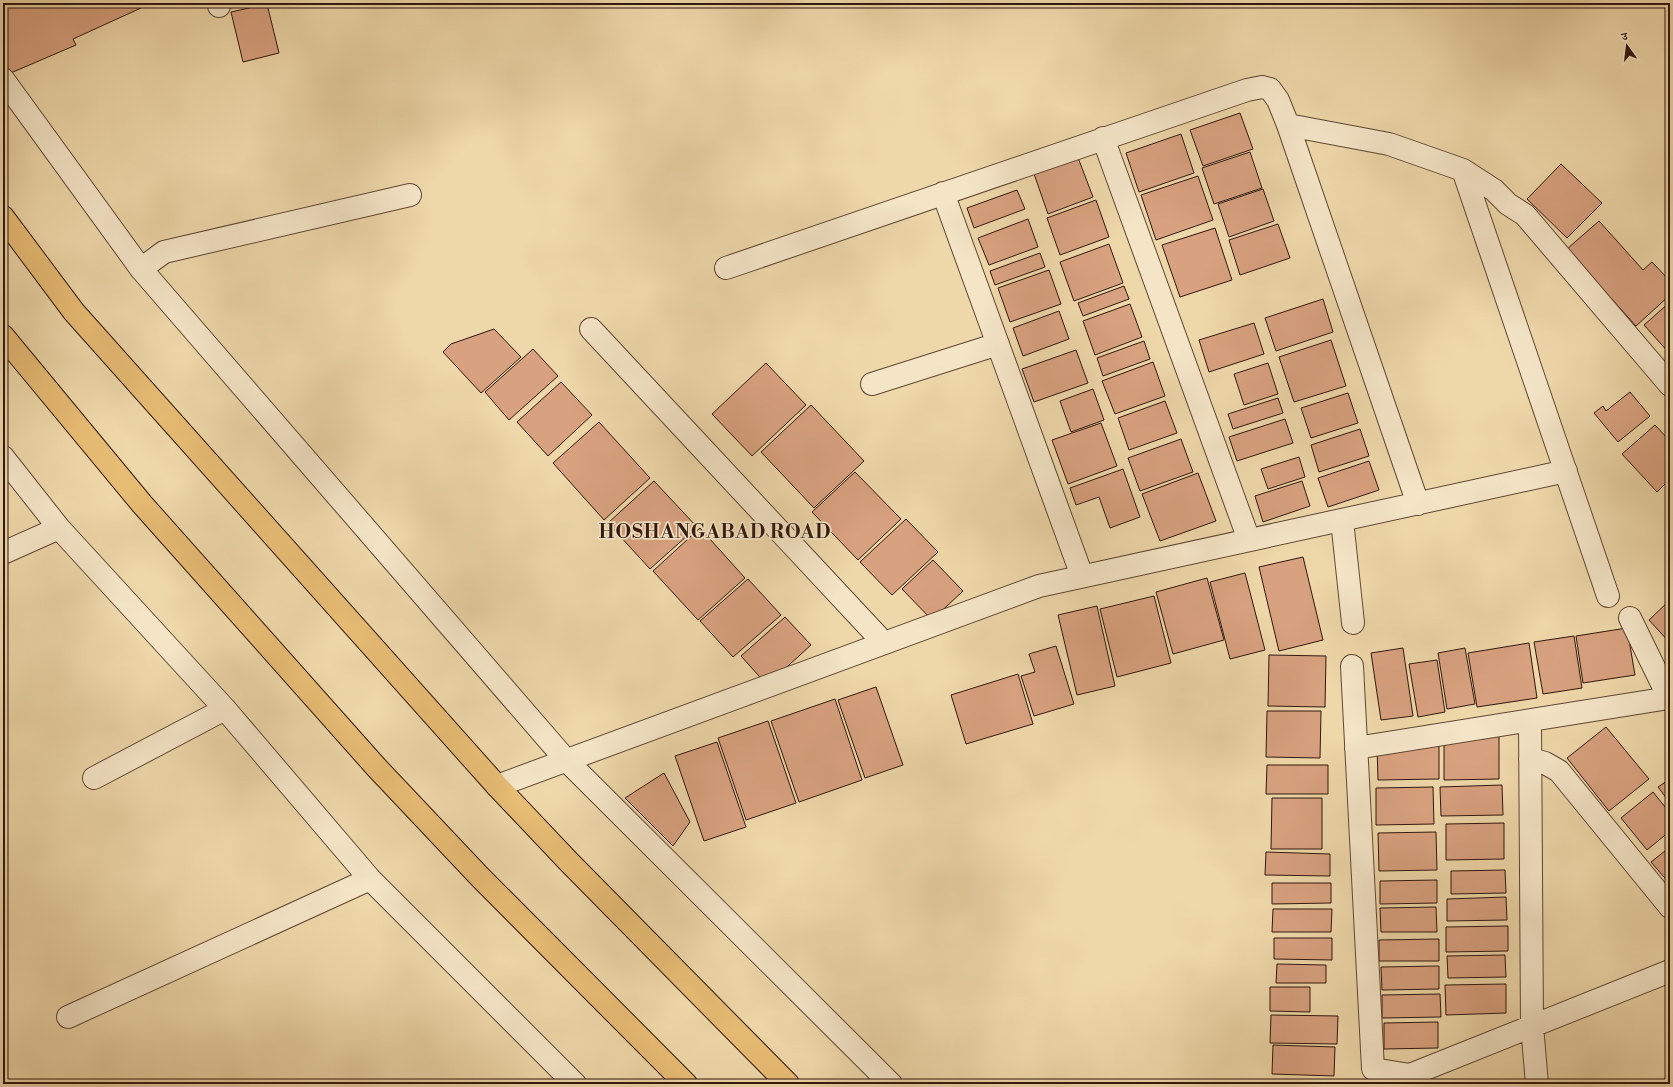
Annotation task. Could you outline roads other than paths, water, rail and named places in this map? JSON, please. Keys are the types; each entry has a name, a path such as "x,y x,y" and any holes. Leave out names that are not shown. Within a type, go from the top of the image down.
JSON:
{"main road":[{"path":"3,217 74,312 497,786 574,868 788,1084"},
{"path":"3,336 148,510 377,768 480,877 686,1084"}],"street":[{"path":"3,79 141,269 566,760 891,1084"},
{"path":"726,268 1247,90 1262,87 1270,89 1278,100 1288,125 1418,504"},
{"path":"1288,125 1389,144 1463,170 1494,190 1508,204 1525,215 1670,385"},
{"path":"1103,138 1249,540"},
{"path":"1463,170 1608,596"},
{"path":"942,193 1082,576"},
{"path":"141,269 164,252 410,194"},
{"path":"591,329 884,643"},
{"path":"872,384 998,344"},
{"path":"3,457 59,528 225,709 370,879 575,1084"},
{"path":"497,786 1039,586 1566,471"},
{"path":"1342,520 1353,623"},
{"path":"3,553 59,528"},
{"path":"1356,748 1669,699 1630,618"},
{"path":"1352,666 1373,1069 1410,1074 1670,971"},
{"path":"94,778 225,709"},
{"path":"1530,721 1532,1026 1537,1084"},
{"path":"1530,759 1546,763 1559,770 1670,907"},
{"path":"68,1017 370,879"}],"district":[{"name":"HOSHANGABAD ROAD","path":"715,531"}]}
